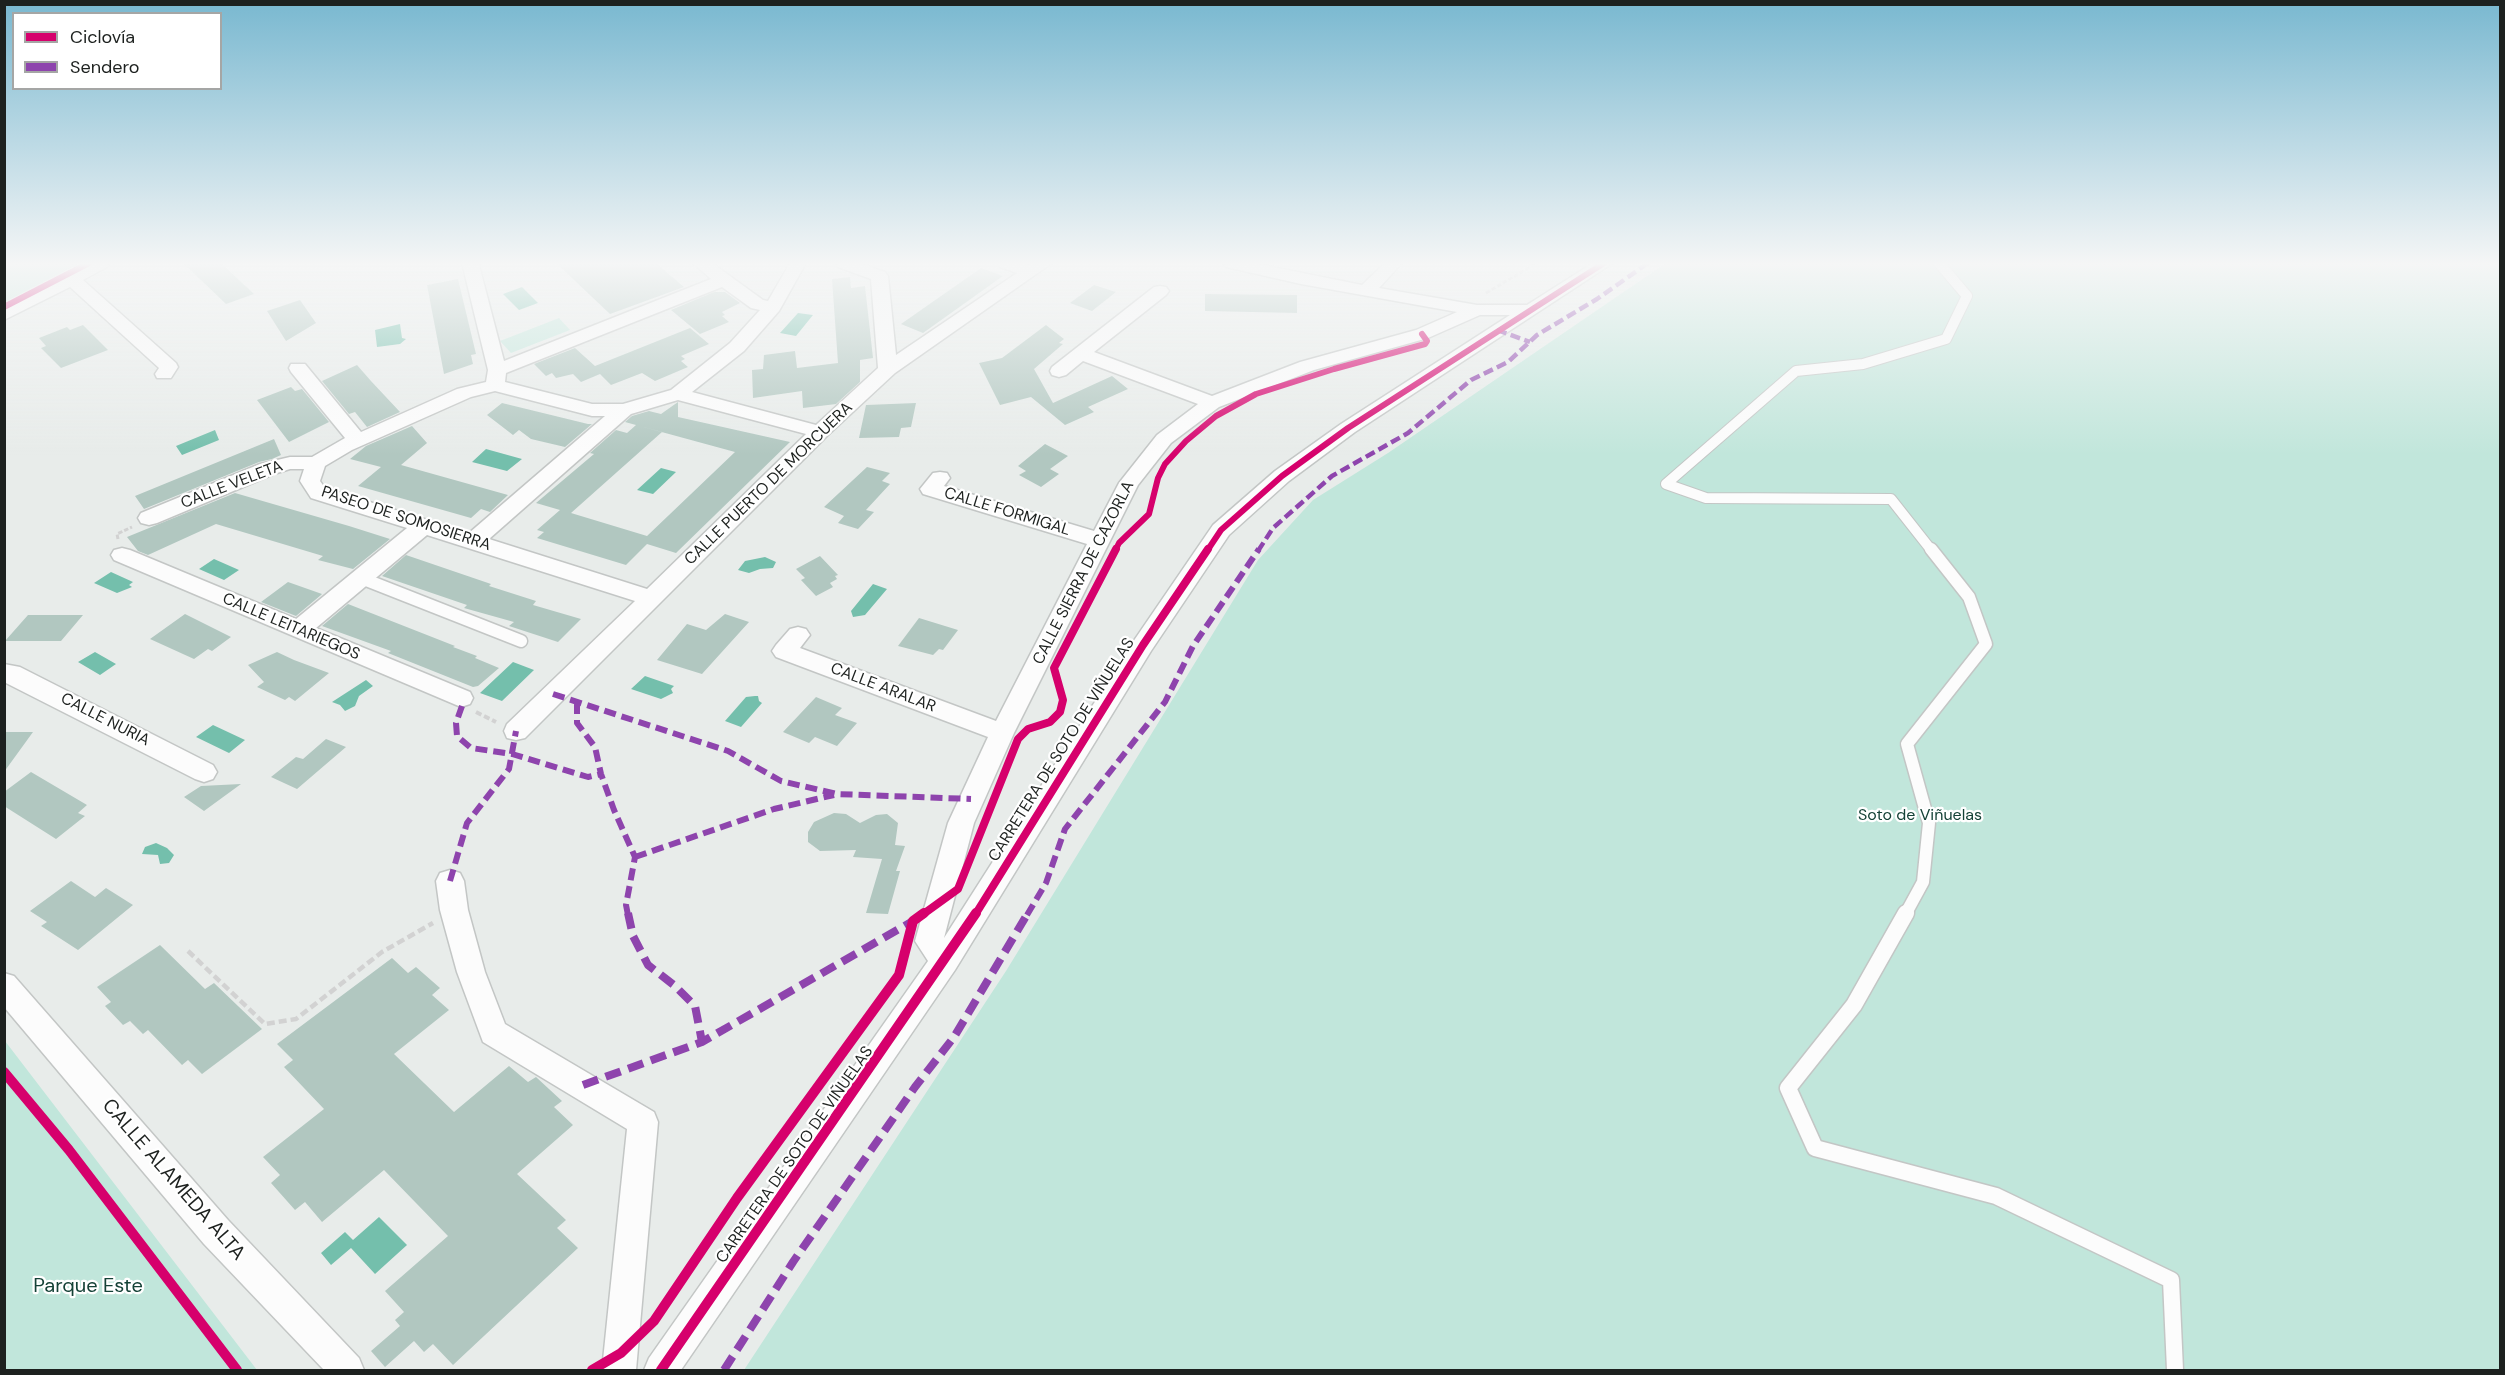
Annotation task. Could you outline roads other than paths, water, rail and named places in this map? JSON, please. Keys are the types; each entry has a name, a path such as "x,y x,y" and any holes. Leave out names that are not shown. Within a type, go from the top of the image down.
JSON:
{"street":[{"path":"125,327 169,368 164,374"},
{"path":"485,327 496,378 614,327"},
{"name":"PASEO DE SOMOSIERRA","path":"652,598 318,493 310,482 316,463 357,440 496,378 592,410 624,410 678,394 737,347 755,327"},
{"path":"884,327 888,369"},
{"name":"CALLE PUERTO DE MORCUERA","path":"516,731 820,432 888,369 949,327"},
{"path":"1059,371 1115,327"},
{"name":"CALLE SIERRA DE CAZORLA","path":"945,961 929,941 961,823 1002,733 1129,483 1164,439 1212,403 1307,366 1422,334 1435,327"},
{"name":"CARRETERA DE SOTO DE VIÑUELAS","path":"661,1371 945,961 1143,645 1221,530 1282,476 1348,428 1502,327"},
{"path":"1082,354 1212,403"},
{"path":"298,368 357,440"},
{"path":"678,394 820,432"},
{"path":"472,542 624,410"},
{"name":"CALLE VELETA","path":"149,518 267,469 290,463 316,463"},
{"name":"CALLE FORMIGAL","path":"940,478 930,489 1099,540"},
{"path":"298,630 423,526"},
{"name":"CALLE LEITARIEGOS","path":"122,555 468,705"},
{"name":"CALLE ARALAR","path":"798,635 784,651 1002,733"},
{"name":"CALLE NURIA","path":"4,673 12,673 204,772"},
{"path":"452,896 471,972 494,1033 643,1122 619,1371"},
{"name":"CALLE ALAMEDA ALTA","path":"4,985 216,1232 347,1371"}],"lane":[{"path":"1952,327 1946,339 1863,364 1796,371 1666,484 1706,498 1891,499 1969,597 1986,644 1907,744 1929,823 1923,882 1854,1005 1788,1088 1815,1148 1996,1196 2171,1280 2175,1371"},
{"path":"361,578 521,641"}],"park label":[{"name":"Soto de Viñuelas","path":"1920,816"},
{"name":"Parque Este","path":"88,1287"}]}
